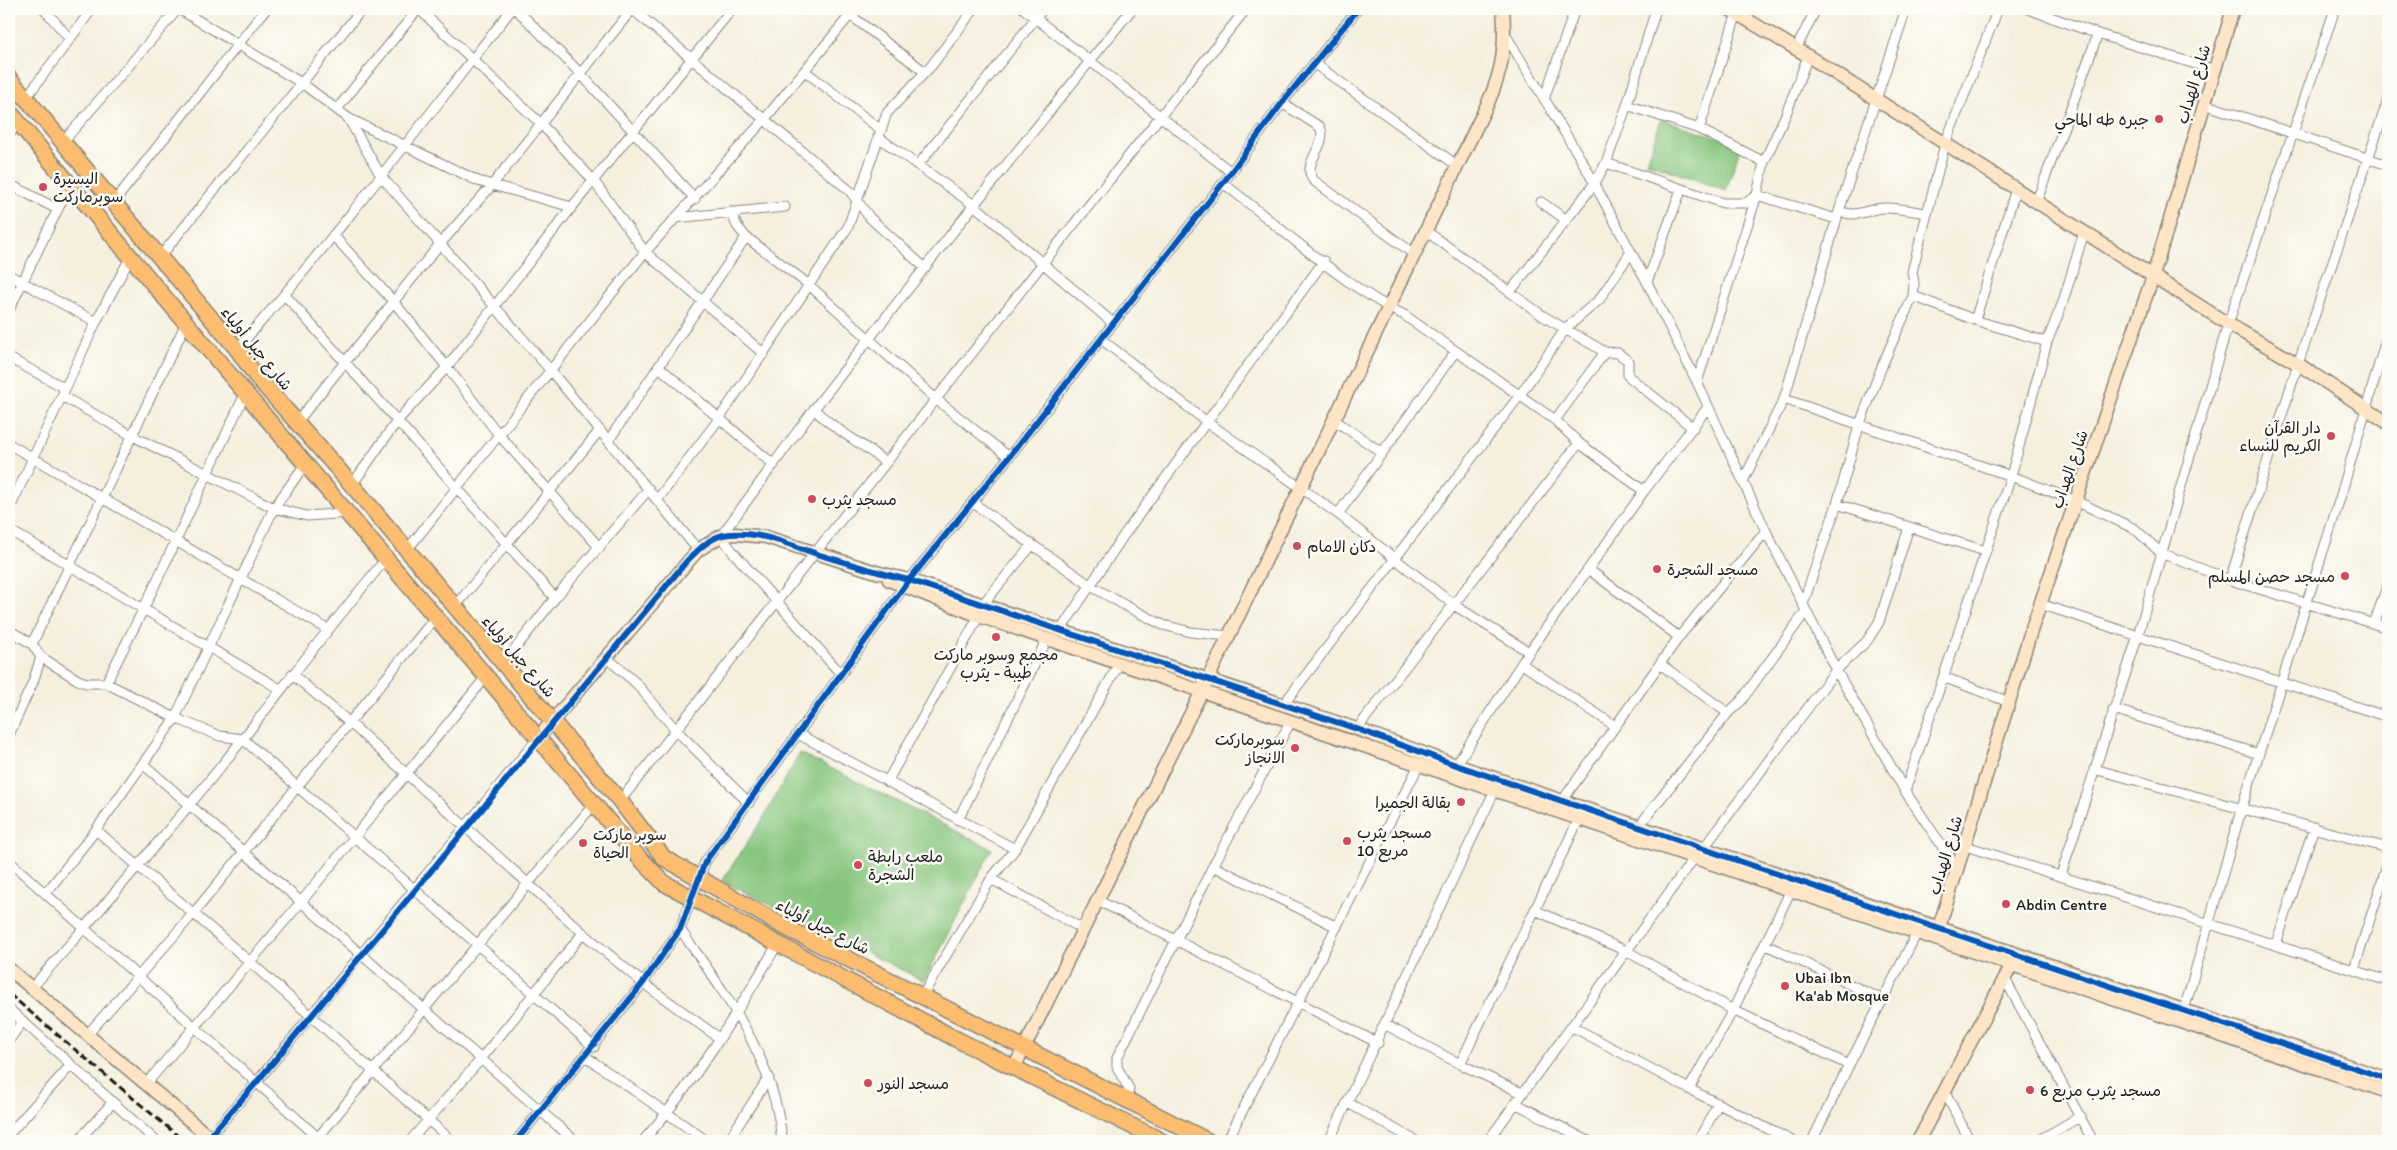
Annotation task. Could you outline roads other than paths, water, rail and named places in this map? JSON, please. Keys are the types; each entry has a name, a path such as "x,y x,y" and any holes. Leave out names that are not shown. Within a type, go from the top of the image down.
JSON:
{"main road":[{"name":"شارع جبل أولياء","path":"9,78 62,144 114,202 237,349 256,376 352,485 454,608 620,801 664,858 781,925 921,998 1026,1048 1208,1141"},
{"path":"13,116 435,618 636,854 664,883 777,945 1014,1068 1162,1141"}],"street":[{"path":"44,9 69,38"},
{"path":"26,98 92,9"},
{"path":"62,144 178,9 238,43 302,84 337,108 348,118 478,181 572,207"},
{"path":"114,202 266,9"},
{"path":"159,258 362,9"},
{"path":"337,108 418,9 540,124 593,180 645,252 703,304 764,354"},
{"path":"237,349 285,295 407,145 512,9"},
{"path":"516,9 580,72 695,198"},
{"path":"297,422 439,245 493,184 580,72 632,9 693,58 858,201 870,218 925,268"},
{"path":"352,485 397,422 447,366 730,9"},
{"path":"657,500 720,419 808,284 848,227 879,133 892,106 925,72 974,9"},
{"path":"1024,9 1231,172"},
{"path":"918,165 1043,9"},
{"path":"9,969 212,1139 538,738 698,550 721,536 814,409 974,205 1132,9"},
{"path":"620,801 1043,263 1246,9"},
{"path":"516,1141 586,1058 643,983 680,929 692,900 697,878 705,862 749,803 840,673 907,584 973,503 1223,183 1282,103 1358,9"},
{"path":"1014,1068 1026,1048 1204,685 1458,166 1497,82 1503,61 1505,34 1503,9"},
{"path":"1544,99 1575,9"},
{"path":"1510,292 1565,219 1595,183 1606,163 1627,105 1656,9"},
{"path":"1796,49 1816,9"},
{"path":"1743,481 1784,399 1837,215 1906,9"},
{"path":"1639,826 1728,713 1741,701 1804,608 1837,504 1859,426 1884,361 1913,296 1914,283 1912,272 1945,144 1998,9"},
{"path":"2028,9 2098,34 2215,70"},
{"name":"شارع الهداب","path":"1938,934 2040,604 2153,276 2233,9"},
{"path":"2061,875 2138,635 2228,324 2336,9"},
{"path":"1699,130 1733,11 1808,56 2228,324 2298,364 2388,423"},
{"path":"407,550 645,252 764,120 852,12 925,72"},
{"path":"1505,34 1595,183 1632,252 1697,382 1766,532 1836,670 1905,790 1958,870"},
{"path":"2036,203 2098,34"},
{"path":"1697,382 1757,195 1764,162 1786,114 1808,56"},
{"path":"1315,64 1458,166"},
{"path":"805,71 918,165 974,205 1113,323"},
{"path":"2230,580 2298,364 2370,159 2388,100"},
{"path":"1282,103 1320,127 1322,131 1322,137 1310,167 1310,174 1313,180 1414,254"},
{"path":"2204,104 2388,165"},
{"path":"1627,105 1699,130 1764,162"},
{"path":"9,135 13,116"},
{"path":"348,118 381,176 493,307 551,371 698,550"},
{"path":"1606,163 1723,203 1736,205 1746,203 1757,195"},
{"path":"1223,183 1324,262 1555,420 1580,443 1644,491"},
{"path":"9,184 57,209"},
{"path":"9,310 70,184"},
{"path":"1974,320 2016,189"},
{"path":"1647,282 1681,190"},
{"path":"1757,195 1837,215 1866,214 1884,208 1926,212"},
{"path":"1541,202 1565,219"},
{"path":"674,218 785,207"},
{"path":"731,212 737,226 746,237 808,284 937,400 1009,457"},
{"path":"1426,231 1544,316 1605,352 1618,353 1628,361 1628,376 1694,428"},
{"path":"1905,790 2011,476 2047,342 2063,302 2084,232"},
{"path":"333,235 447,366 499,435 600,548"},
{"path":"609,440 703,304 746,237"},
{"path":"1283,705 1520,395 1566,328 1599,300 1632,252"},
{"path":"9,510 96,322 132,256"},
{"path":"1060,631 1124,535 1324,262"},
{"path":"9,274 96,322"},
{"path":"285,295 555,598"},
{"path":"1913,296 1974,320 2047,342"},
{"path":"32,644 186,321"},
{"path":"2184,1010 2242,807 2340,498 2388,333"},
{"path":"1101,339 1208,422 1338,514 1454,605 1529,652"},
{"path":"1338,514 1455,352"},
{"path":"1555,420 1605,352"},
{"path":"9,358 131,435 274,508 307,516 349,514"},
{"path":"659,367 774,465"},
{"path":"106,683 144,608 246,392"},
{"path":"1784,399 2011,476 2076,501 2135,529 2162,553 2230,580 2388,628"},
{"path":"1456,766 1529,652 1644,491 1694,428 1708,407"},
{"path":"814,409 825,421 868,448 886,463"},
{"path":"1333,419 1381,452"},
{"path":"454,608 548,491 600,430"},
{"path":"1358,729 1580,443"},
{"path":"9,444 327,628"},
{"path":"46,894 96,830 175,718 274,508 306,463"},
{"path":"503,664 555,598 649,489"},
{"path":"973,503 1091,586 1163,624 1191,632 1228,636"},
{"path":"1837,504 1985,551"},
{"path":"1488,1141 1836,670 1867,641 1879,622 1909,527"},
{"path":"9,530 280,689"},
{"path":"1562,801 1679,637 1766,532"},
{"path":"721,536 736,534 766,537 876,572 981,610 1047,639 1120,664 1283,705 1358,729 1456,766 1639,826 1699,853 1791,890 1919,928 2015,960 2388,1092"},
{"path":"721,536 840,673"},
{"path":"887,782 981,610 1032,545"},
{"path":"31,989 139,866 243,739 327,628 386,558"},
{"path":"1588,570 1679,637"},
{"path":"2374,624 2388,584"},
{"path":"2040,604 2388,716"},
{"path":"981,610 1060,631 1204,685 1290,721 1419,765 1579,819 1699,853 1919,928"},
{"path":"87,1035 193,914 435,618"},
{"path":"9,630 32,644 41,657 86,683 106,683 175,718 220,736 243,739 594,1047"},
{"path":"958,820 1047,639"},
{"path":"9,735 33,682 41,657"},
{"path":"607,658 636,683 675,729 749,803"},
{"path":"921,998 992,879 1015,849 1120,664"},
{"path":"1522,664 1614,726"},
{"path":"1660,664 1728,713"},
{"path":"292,674 350,723 583,933 643,983 719,1038"},
{"path":"146,1084 301,902 486,677"},
{"path":"1943,677 2009,702"},
{"path":"2113,709 2259,754"},
{"path":"1126,1100 1128,1085 1117,1067 1117,1058 1213,866 1290,721"},
{"path":"798,734 1015,849"},
{"path":"143,764 244,851 360,956 575,1141"},
{"path":"1228,1141 1419,765"},
{"path":"2094,769 2242,807 2388,848"},
{"path":"1330,1141 1378,1043 1495,790"},
{"path":"9,861 319,1140 527,882 594,804"},
{"path":"1460,1064 1579,819"},
{"path":"2276,944 2314,827"},
{"path":"96,830 250,962 452,1141"},
{"path":"1966,846 2388,980"},
{"path":"2354,969 2388,863"},
{"path":"1213,866 1337,927"},
{"path":"992,879 1083,929"},
{"path":"1688,1089 1733,1010 1791,890"},
{"path":"1097,900 1299,1001 1378,1043"},
{"path":"1535,910 1628,952 1733,1010 1849,1065"},
{"path":"1812,1141 1919,928"},
{"path":"680,929 737,1013 770,1077 780,1113 782,1141"},
{"path":"410,1141 481,1059 583,933"},
{"path":"643,1141 667,1114 737,1013 777,945"},
{"path":"1766,945 1883,1000"},
{"path":"2015,960 2184,1010 2388,1079"},
{"path":"1918,1141 2015,960"},
{"path":"2005,979 2093,1141"},
{"path":"9,1009 155,1141"},
{"path":"9,1040 23,1022"},
{"path":"1386,1025 1460,1064 1522,1093"},
{"path":"1573,1027 1688,1089 1792,1141"},
{"path":"586,1058 707,1141"},
{"path":"9,1134 71,1065"},
{"path":"728,1141 770,1077"},
{"path":"1945,1092 1970,1141"},
{"path":"78,1141 113,1102"},
{"path":"1348,1103 1416,1141"},
{"path":"1515,1103 1588,1141"},
{"path":"1698,1141 1718,1104"},
{"path":"2038,1141 2081,1116"}],"railway":[{"path":"9,994 184,1141"}],"place":[{"name":"جبره طه الماحي","path":"2159,119"},
{"name":"اليسيرة سوبرماركت","path":"43,187"},
{"name":"دار القرآن الكريم للنساء","path":"2331,436"},
{"name":"مسجد يثرب","path":"812,499"},
{"name":"دكان الامام","path":"1297,546"},
{"name":"مسجد الشجرة","path":"1657,569"},
{"name":"مسجد حصن المسلم","path":"2345,576"},
{"name":"مجمع وسوبر ماركت طيبة - يثرب","path":"996,637"},
{"name":"سوبرماركت الانجاز","path":"1295,748"},
{"name":"بقالة الجميرا","path":"1461,802"},
{"name":"مسجد يثرب مربع 10","path":"1347,841"},
{"name":"سوبر ماركت الحياة","path":"583,843"},
{"name":"ملعب رابطة الشجرة","path":"858,865"},
{"name":"Abdin Centre","path":"2006,904"},
{"name":"Ubai Ibn Ka'ab Mosque","path":"1785,986"},
{"name":"مسجد النور","path":"868,1083"},
{"name":"مسجد يثرب مربع 6","path":"2030,1090"}]}
